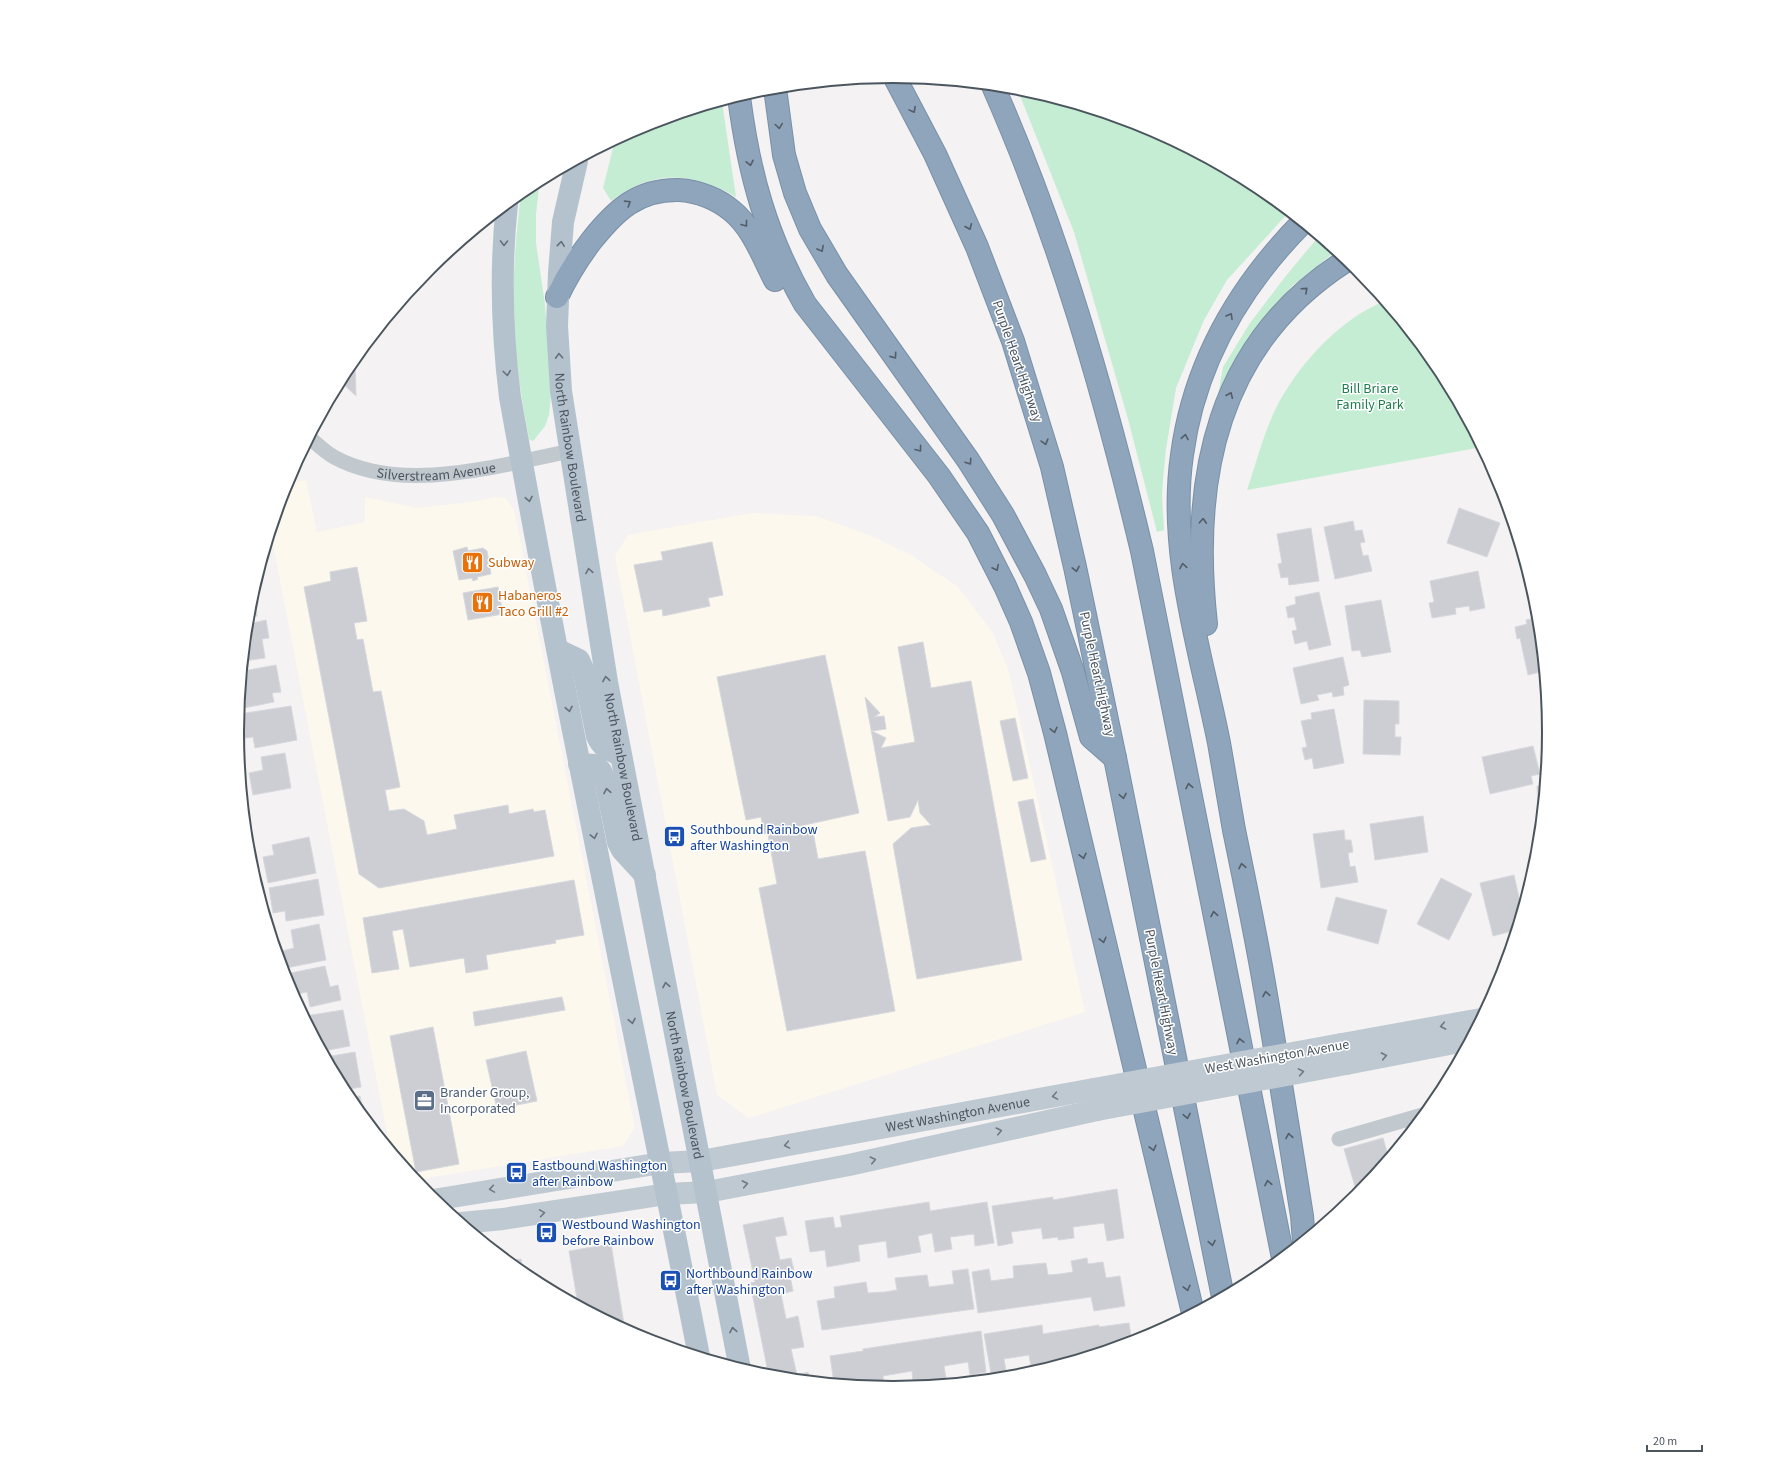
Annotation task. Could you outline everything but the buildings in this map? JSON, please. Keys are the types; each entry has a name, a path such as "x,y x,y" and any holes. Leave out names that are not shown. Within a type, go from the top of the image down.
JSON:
{"highway":[{"name":"Purple Heart Highway","path":"898,83 920,124 964,216 1001,308 1043,435 1060,498 1116,758 1222,1292"},
{"path":"995,91 1025,162 1059,255 1086,340 1125,481 1142,551 1282,1253"},
{"path":"776,94 780,135 786,161 795,193 810,229 837,274 968,460 1003,515 1036,575 1054,616 1073,672 1091,737 1116,758"},
{"path":"739,102 757,195 774,244 788,274 805,304 939,476 978,533 1013,603 1033,656 1055,733 1192,1309"},
{"path":"557,297 571,269 609,219 623,206 641,197 661,191 684,190 700,193 727,207 744,223 779,286 792,305 856,369"},
{"path":"1300,226 1269,258 1249,285 1228,319 1201,375 1191,408 1184,440 1178,508 1182,559 1187,593 1219,743 1265,986 1302,1216 1304,1236"},
{"path":"1219,743 1204,602 1202,569 1206,491 1210,459 1227,402 1246,362 1266,332 1291,303 1302,293 1325,274 1342,263"}],"main road":[{"name":"North Rainbow Boulevard","path":"576,166 563,222 557,297 560,374 607,682 620,755 701,1161 739,1363"},
{"path":"507,210 504,238 503,310 504,341 510,397 579,764 698,1352"},
{"path":"558,650 579,660 583,669 597,736 600,743 605,748 620,755"},
{"path":"579,764 595,765 601,771 605,780 618,842 622,850 645,875"},
{"name":"West Washington Avenue","path":"1344,1054 1476,1019"},
{"name":"West Washington Avenue","path":"441,1199 661,1163 701,1161 1095,1099 1344,1054 1465,1041"},
{"name":"West Washington Avenue","path":"467,1222 504,1219 667,1194 707,1192 850,1165 1095,1099"}],"street":[{"name":"Silverstream Avenue","path":"313,441 334,457 360,467 398,475 439,474 571,451"},
{"path":"1339,1139 1417,1117"}],"shaded area":[{"path":"306,480 317,532 365,522 365,497 417,508 472,502 496,497 505,498 514,509 635,1128 623,1146 422,1179 388,1141 273,542 294,482"},
{"path":"751,513 816,516 872,536 911,555 958,587 993,633 1009,672 1085,1012 749,1118 717,1095 615,556 628,535"}],"green space":[{"path":"1020,95 1062,105 1102,117 1142,132 1181,150 1218,170 1254,192 1286,215 1227,280 1204,320 1176,388 1166,449 1163,480 1162,496 1164,530 1157,532 1128,419 1074,232"},
{"path":"723,106 736,197 704,183 688,179 657,179 642,183 611,201 603,188 613,147 645,132 685,117"},
{"path":"539,188 536,214 536,243 545,304 551,394 549,415 545,426 532,441 529,439 517,366 514,321 516,241 520,201"},
{"path":"1316,239 1332,254 1292,286 1256,331 1218,395 1223,367 1250,323"},
{"name":"Bill Briare Family Park","path":"1381,303 1409,337 1434,372 1456,408 1477,448 1247,490 1273,414 1287,388 1323,344 1353,318"}],"place":[{"name":"Subway","path":"472,562"},
{"name":"Habaneros Taco Grill #2","path":"483,603"},
{"name":"Southbound Rainbow after Washington","path":"675,837"},
{"name":"Brander Group, Incorporated","path":"425,1100"},
{"name":"Eastbound Washington after Rainbow","path":"516,1173"},
{"name":"Westbound Washington before Rainbow","path":"547,1232"},
{"name":"Northbound Rainbow after Washington","path":"670,1281"}]}
